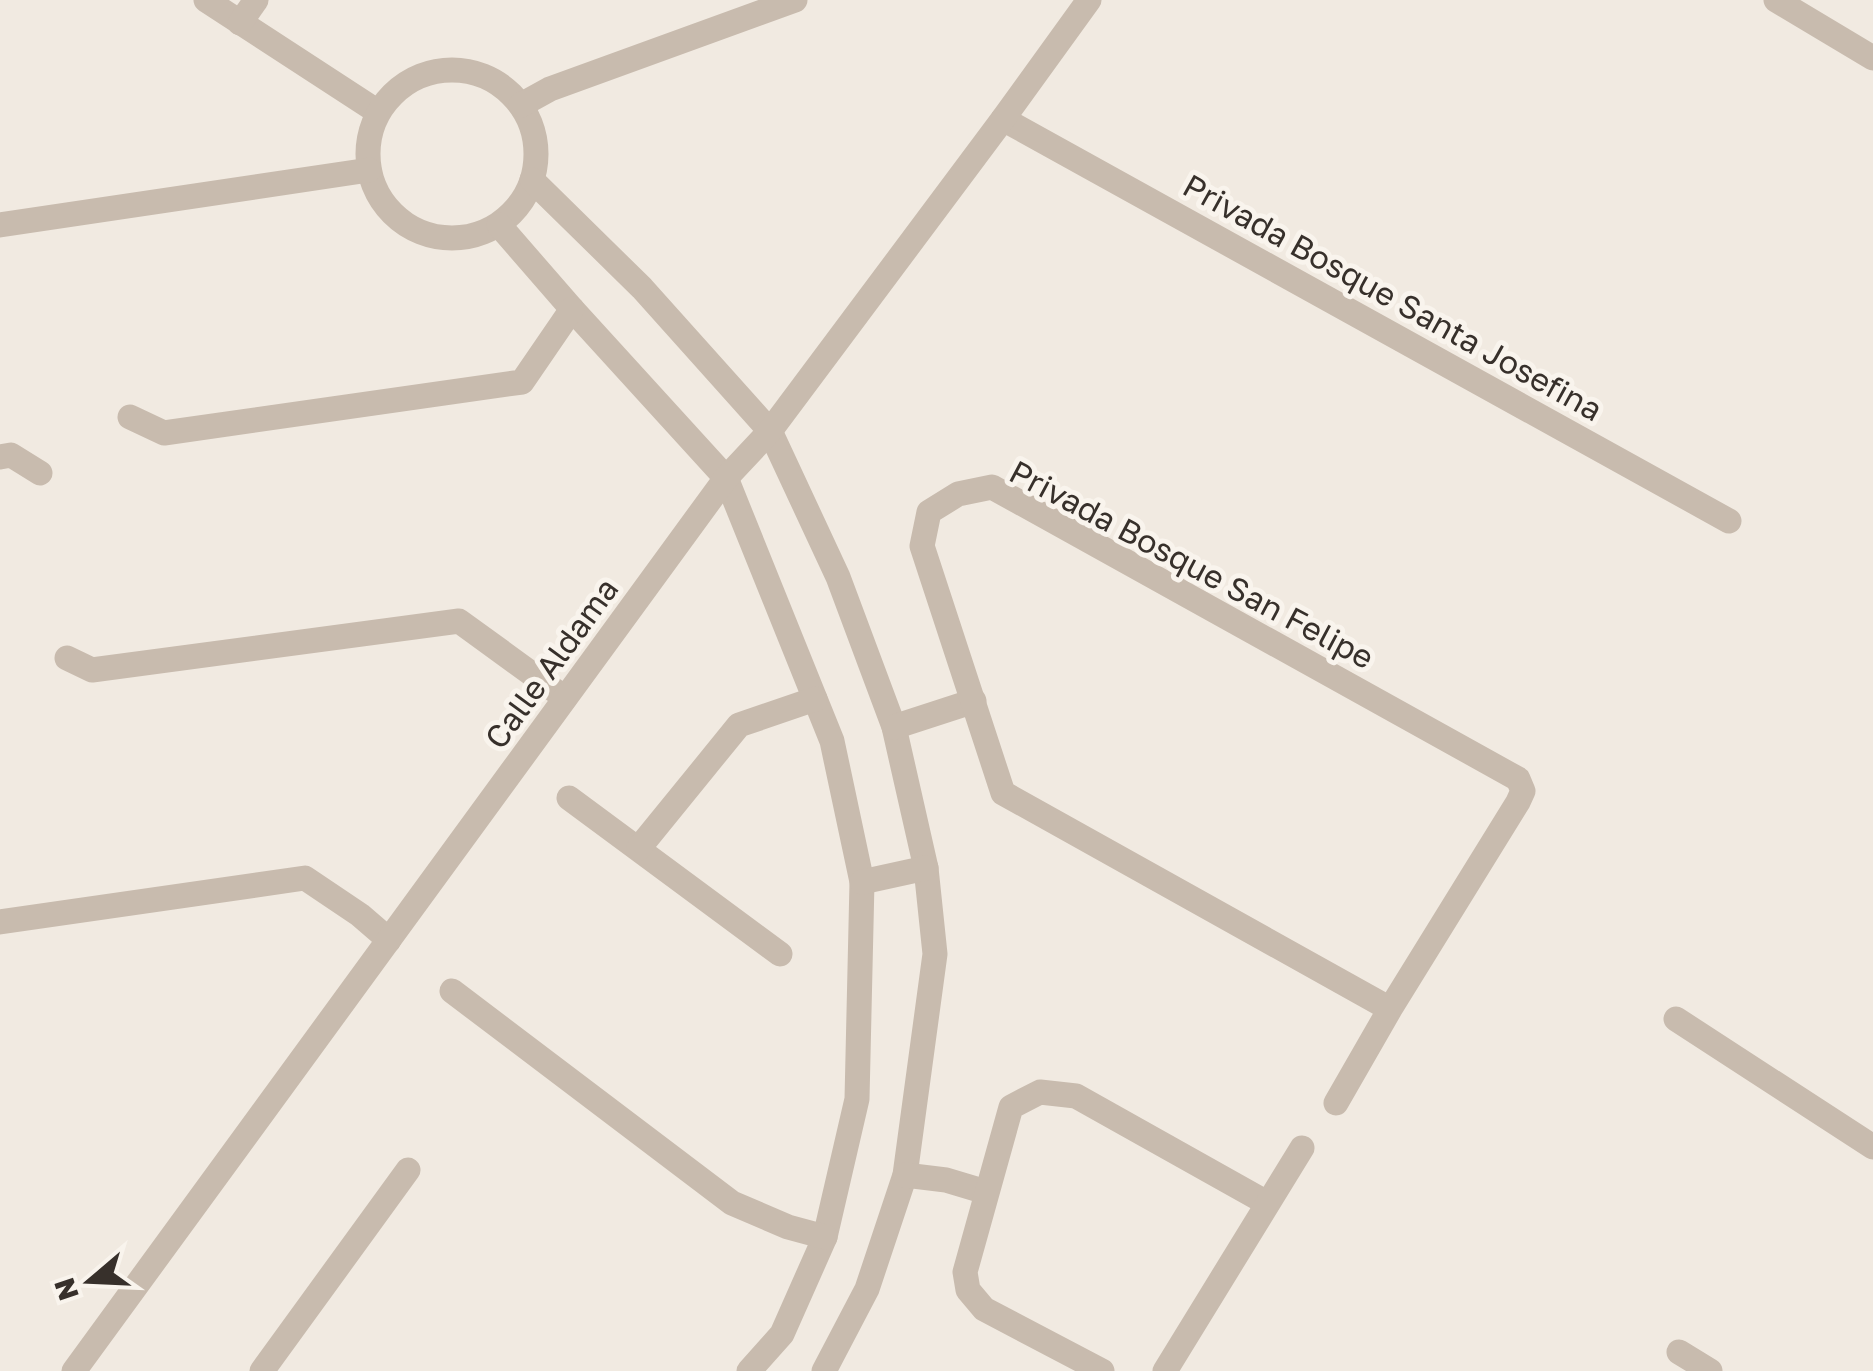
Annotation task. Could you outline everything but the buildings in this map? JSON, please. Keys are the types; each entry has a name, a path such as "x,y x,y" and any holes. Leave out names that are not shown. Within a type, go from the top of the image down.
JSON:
{"street":[{"path":"206,0 378,112"},
{"path":"240,23 256,0"},
{"path":"521,105 550,88 795,0"},
{"name":"Calle Aldama","path":"74,1371 726,478 770,431 1014,125 1089,0"},
{"path":"1776,0 1873,58"},
{"path":"464,70 496,82 521,105 535,141 532,180 519,206 499,224 474,236 446,238 420,232 396,218 357,172 378,112 400,87 430,72 464,70"},
{"name":"Privada Bosque Santa Josefina","path":"1014,125 1729,520"},
{"path":"0,225 357,172"},
{"path":"532,180 642,288 770,431 838,577 894,728 926,868 934,954 905,1174 867,1290 824,1371"},
{"path":"499,224 726,478 832,741 862,882 856,1099 825,1237 782,1334 749,1371"},
{"path":"130,417 164,433 522,382 572,309"},
{"path":"0,457 11,456 40,473"},
{"name":"Privada Bosque San Felipe","path":"1336,1103 1518,802 1523,791 1518,779 992,487 958,494 929,512 922,546 1004,793 1390,1009"},
{"path":"67,658 92,670 459,621 565,698"},
{"path":"640,848 739,725 815,699"},
{"path":"894,728 974,701"},
{"path":"569,798 780,954"},
{"path":"862,882 926,868"},
{"path":"0,922 305,878 389,940"},
{"path":"452,991 732,1202 788,1228 825,1237"},
{"path":"1676,1019 1873,1147"},
{"path":"1102,1371 984,1310 968,1290 964,1272 1011,1107 1040,1092 1076,1096 1267,1203"},
{"path":"1165,1371 1302,1148"},
{"path":"262,1371 408,1170"},
{"path":"905,1174 946,1180 986,1192"},
{"path":"1679,1352 1710,1371"}]}
